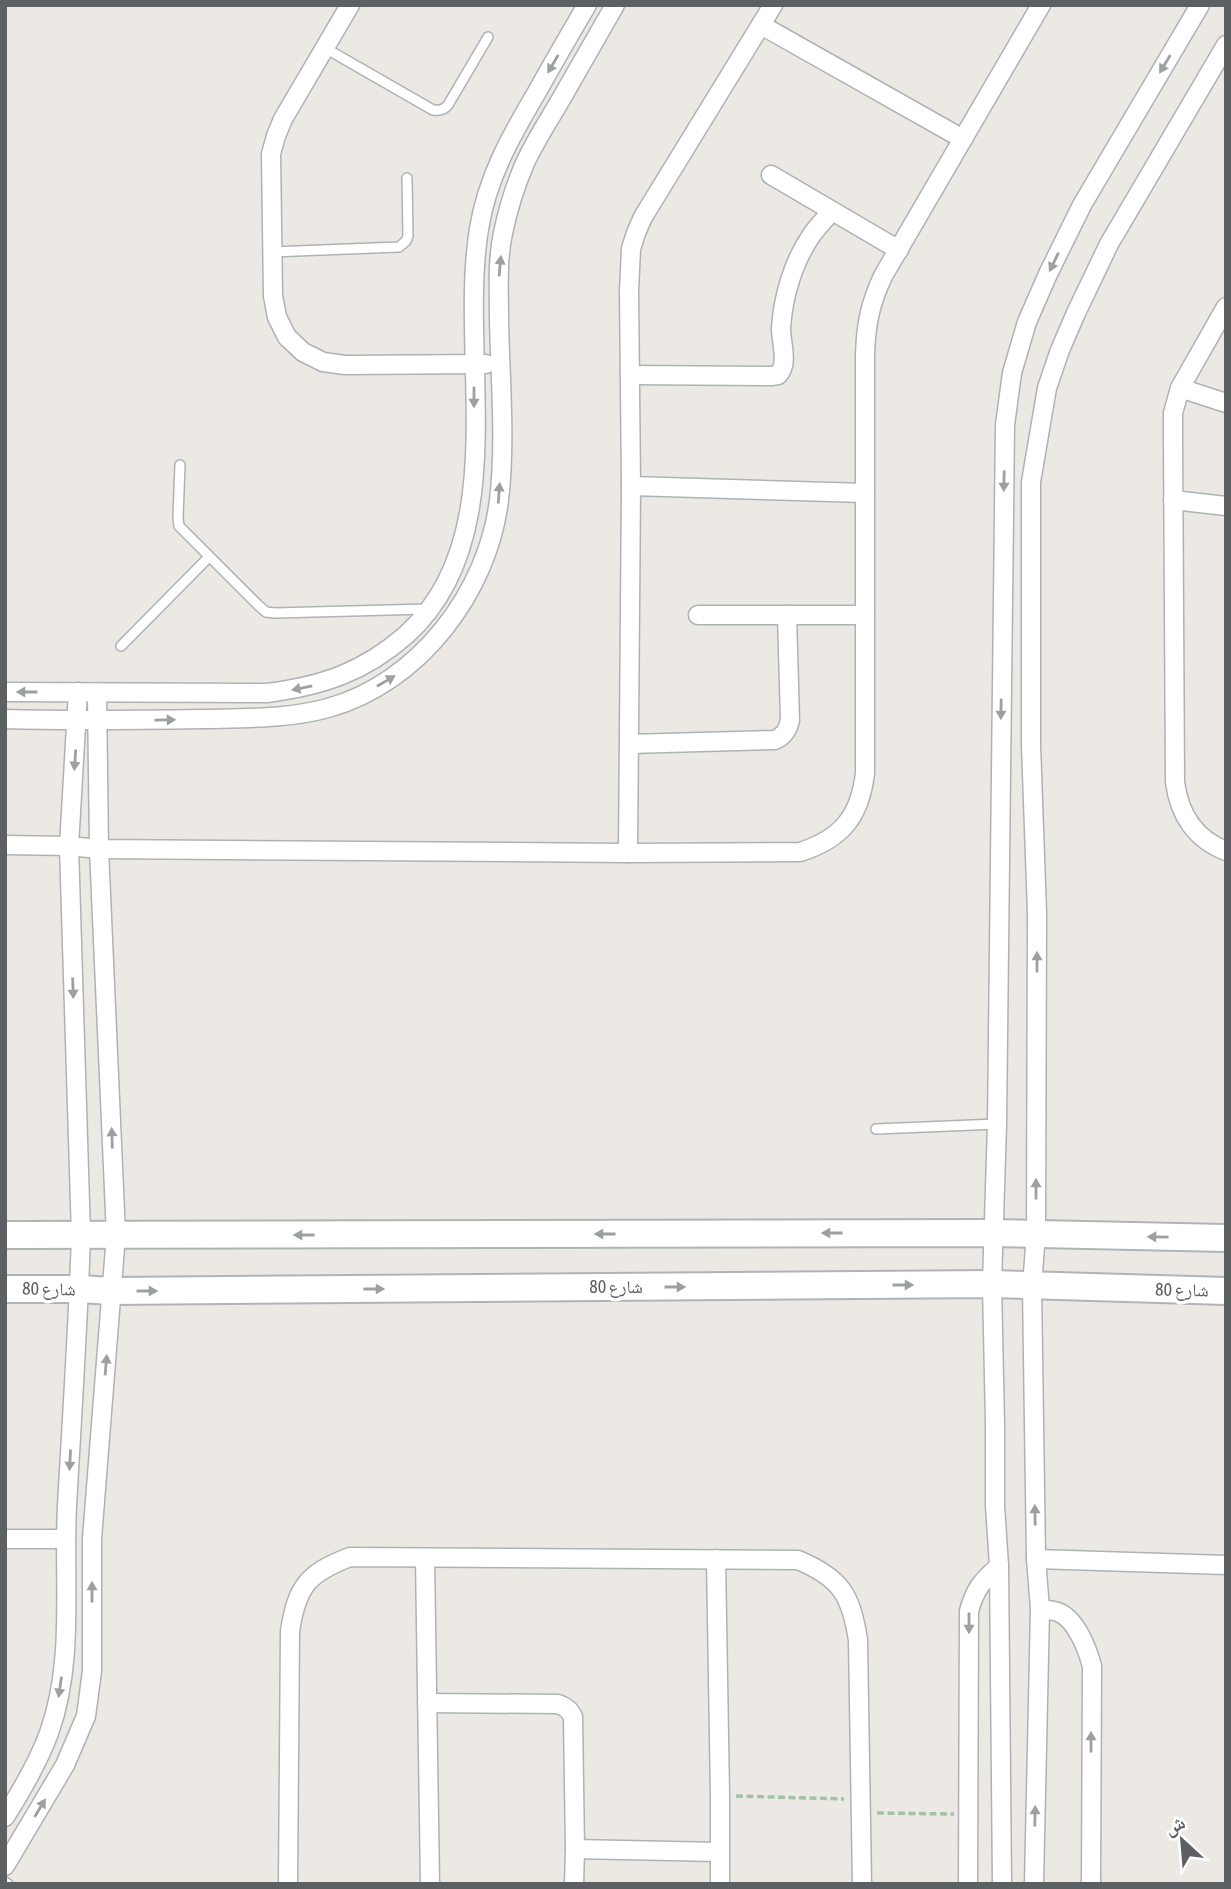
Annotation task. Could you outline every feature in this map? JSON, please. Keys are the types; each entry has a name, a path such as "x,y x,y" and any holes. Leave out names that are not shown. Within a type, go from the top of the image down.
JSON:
{"street":[{"path":"350,5 283,119 271,154 271,252 277,317 288,337 303,352 323,362 345,365 500,365"},
{"path":"5,692 267,693 300,689 332,680 363,666 391,648 415,626 436,600 449,577 459,553 471,502 474,452 475,270 479,228 489,188 504,149 587,5"},
{"path":"5,719 97,721 301,715 331,708 359,696 398,673 433,643 461,607 479,574 492,538 499,500 501,461 498,278 502,238 511,198 526,160 615,5"},
{"path":"628,853 631,250 643,217 773,5"},
{"path":"5,845 99,849 800,852 833,837 847,825 857,809 863,792 865,773 866,327 872,300 883,276 1041,5"},
{"path":"1002,1884 999,1566 995,1506 992,1284 997,1124 1005,425 1012,373 1027,322 1082,205 1200,5"},
{"path":"761,25 963,139"},
{"path":"1034,1884 1040,1609 1036,1559 1032,1286 1036,1234 1037,913 1031,745 1031,482 1047,388 1076,313 1109,244 1226,45"},
{"path":"771,175 899,250"},
{"path":"630,374 778,375 783,366 781,330 786,297 795,266 810,237 832,211"},
{"path":"1226,307 1180,388 1174,413 1173,500 1177,798 1183,814 1203,839 1226,851"},
{"path":"1180,388 1226,403"},
{"path":"631,486 865,493"},
{"path":"1173,500 1226,506"},
{"path":"698,615 865,615"},
{"path":"629,744 775,740 781,737 789,727 790,720 787,615"},
{"path":"5,1817 33,1772 50,1731 59,1694 65,1648 65,1539 81,1236 69,846 78,692"},
{"path":"5,1866 65,1765 86,1716 92,1671 92,1539 116,1235 99,849 97,694"},
{"path":"5,1236 993,1233 1226,1238"},
{"name":"شارع 80","path":"5,1289 112,1291 992,1284 1226,1291"},
{"path":"5,1539 65,1539"},
{"path":"288,1884 290,1631 294,1605 307,1583 326,1566 350,1557 798,1560 817,1567 846,1595 854,1614 858,1640 862,1884"},
{"path":"425,1558 430,1884"},
{"path":"716,1559 720,1884"},
{"path":"1036,1559 1226,1565"},
{"path":"968,1884 969,1611 981,1582 999,1566"},
{"path":"1040,1609 1059,1612 1071,1623 1081,1636 1092,1666 1091,1884"},
{"path":"427,1703 558,1704 567,1709 573,1717 574,1884"},
{"path":"575,1849 719,1852"}],"lane":[{"path":"325,48 437,111 448,105 488,37"},
{"path":"271,252 399,247 408,236 407,178"},
{"path":"180,465 179,526 266,612 429,609"},
{"path":"121,646 209,557"},
{"path":"876,1129 997,1124"}],"path":[{"path":"720,1796 969,1814"}]}
